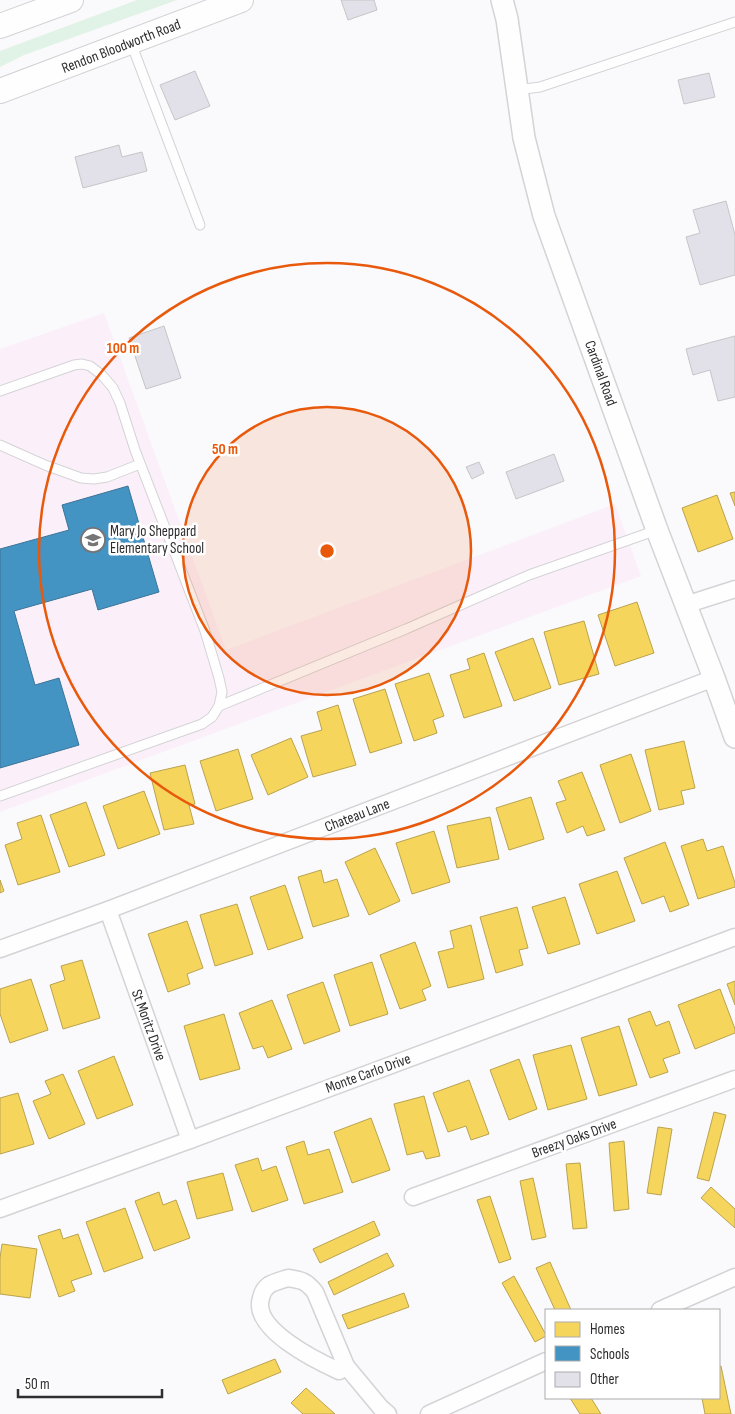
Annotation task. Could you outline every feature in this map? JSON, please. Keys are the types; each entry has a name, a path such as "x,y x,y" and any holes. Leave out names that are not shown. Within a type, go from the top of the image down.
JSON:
{"main road":[{"path":"0,26 71,0"},
{"name":"Rendon Bloodworth Road","path":"0,91 241,0"}],"street":[{"name":"Cardinal Road","path":"502,0 507,19 524,138 544,216 657,530 735,737"},
{"path":"686,605 735,589"},
{"name":"Chateau Lane","path":"0,949 108,910 714,678"},
{"name":"St Moritz Drive","path":"108,910 190,1140"},
{"name":"Monte Carlo Drive","path":"0,1209 735,936"},
{"name":"Breezy Oaks Drive","path":"413,1197 735,1079"},
{"path":"662,1309 735,1277"},
{"path":"346,1366 339,1371 326,1365 284,1340 272,1330 260,1311 262,1293 270,1285 288,1278 302,1280 310,1285 316,1292 346,1366 388,1414"},
{"path":"429,1414 545,1361"}],"lane":[{"path":"517,90 540,87 735,22"},
{"path":"131,42 200,225"},
{"path":"0,391 74,365 82,364 90,366 102,375 113,388 120,403 140,464 205,631 222,692 219,706 212,716 202,724 0,796"},
{"path":"0,445 45,465 81,478 107,477 140,464"},
{"path":"219,706 529,576 657,530"}],"shaded area":[{"name":"Mary Jo Sheppard Elementary School","path":"104,313 226,650 615,504 641,576 0,812 0,349"}],"green space":[{"path":"137,0 177,0 24,55 0,67 0,51"}],"building: Homes":[{"path":"735,492 735,506 730,493"},
{"path":"717,495 733,539 698,552 682,508"},
{"path":"637,602 654,653 615,666 598,615"},
{"path":"584,621 599,674 559,685 544,632"},
{"path":"533,638 551,688 514,701 495,652"},
{"path":"484,653 502,706 464,718 450,675 470,669 467,659"},
{"path":"429,673 444,716 433,720 437,733 414,741 395,684"},
{"path":"385,689 402,743 370,753 353,699"},
{"path":"338,705 356,765 313,777 301,736 322,730 317,712"},
{"path":"291,738 308,777 268,795 251,755"},
{"path":"684,741 695,788 681,791 684,804 659,810 645,750"},
{"path":"238,749 253,799 216,811 200,761"},
{"path":"631,754 651,811 620,823 600,765"},
{"path":"185,765 195,804 189,805 194,824 164,830 150,773"},
{"path":"582,772 605,830 587,836 583,826 567,833 556,803 566,800 558,781"},
{"path":"144,791 160,834 118,849 103,806"},
{"path":"531,797 544,839 509,850 496,808"},
{"path":"86,802 105,855 69,867 50,815"},
{"path":"41,815 60,872 18,885 5,845 22,839 17,823"},
{"path":"490,817 499,859 457,868 447,826"},
{"path":"434,831 450,882 412,894 396,843"},
{"path":"703,839 707,851 723,846 735,887 698,899 681,846"},
{"path":"665,842 689,905 670,912 664,896 642,904 624,858"},
{"path":"375,848 400,901 369,915 345,862"},
{"path":"321,870 324,883 337,879 349,916 313,927 298,877"},
{"path":"617,871 635,921 597,934 579,884"},
{"path":"0,880 4,891 0,893"},
{"path":"285,885 303,938 268,950 250,897"},
{"path":"565,897 580,944 548,954 532,907"},
{"path":"237,904 253,954 215,966 200,915"},
{"path":"517,907 528,948 519,950 523,965 496,973 480,917"},
{"path":"187,921 203,968 187,974 190,984 168,992 148,934"},
{"path":"471,925 484,979 448,988 438,952 454,948 450,931"},
{"path":"415,942 431,986 422,990 426,1000 400,1009 380,955"},
{"path":"82,960 100,1018 63,1029 50,985 65,980 61,966"},
{"path":"372,962 388,1014 350,1026 334,975"},
{"path":"31,979 48,1030 10,1043 0,1014 0,989"},
{"path":"735,981 735,1005 727,984"},
{"path":"323,982 340,1031 304,1044 287,995"},
{"path":"720,989 735,1033 695,1049 678,1005"},
{"path":"272,1000 292,1049 268,1058 263,1046 253,1049 239,1013"},
{"path":"650,1011 656,1026 669,1021 680,1053 663,1059 668,1072 650,1078 628,1019"},
{"path":"224,1014 240,1069 200,1080 184,1026"},
{"path":"619,1026 637,1085 599,1096 581,1038"},
{"path":"571,1045 587,1099 548,1110 533,1055"},
{"path":"114,1056 133,1105 97,1119 78,1071"},
{"path":"519,1059 537,1109 509,1120 490,1070"},
{"path":"63,1074 85,1124 49,1139 33,1101 51,1094 45,1081"},
{"path":"469,1080 489,1134 471,1140 466,1126 448,1132 433,1093"},
{"path":"18,1093 34,1144 0,1154 0,1098"},
{"path":"424,1096 440,1156 426,1159 423,1151 407,1155 394,1104"},
{"path":"714,1112 726,1115 709,1181 697,1178"},
{"path":"371,1118 390,1170 352,1183 334,1132"},
{"path":"658,1127 672,1129 661,1195 647,1193"},
{"path":"304,1141 308,1155 329,1149 343,1192 304,1204 286,1147"},
{"path":"624,1141 629,1209 614,1211 609,1143"},
{"path":"258,1158 262,1171 276,1166 288,1200 252,1212 235,1165"},
{"path":"580,1163 587,1228 573,1229 566,1164"},
{"path":"223,1173 233,1210 197,1219 187,1182"},
{"path":"533,1178 546,1237 532,1240 520,1181"},
{"path":"711,1187 735,1209 735,1228 701,1198"},
{"path":"159,1192 163,1205 176,1200 190,1238 154,1251 135,1201"},
{"path":"490,1196 511,1259 499,1263 477,1200"},
{"path":"125,1208 143,1258 104,1272 86,1222"},
{"path":"374,1221 380,1235 320,1263 313,1249"},
{"path":"60,1229 63,1239 78,1234 92,1274 71,1281 75,1291 59,1297 38,1236"},
{"path":"2,1244 37,1249 30,1298 0,1294"},
{"path":"387,1253 394,1266 334,1295 328,1282"},
{"path":"550,1262 571,1309 555,1309 536,1268"},
{"path":"514,1276 545,1333 545,1337 535,1342 502,1283"},
{"path":"404,1293 409,1307 348,1329 342,1315"},
{"path":"275,1359 281,1372 228,1394 222,1380"},
{"path":"720,1366 731,1414 705,1414 702,1399 720,1399"},
{"path":"306,1388 335,1414 303,1414 291,1403"},
{"path":"571,1399 592,1399 601,1414 580,1414"}],"building: Schools":[{"path":"128,486 159,592 98,610 92,589 14,611 35,685 59,678 79,745 0,768 0,549 69,530 62,505"}],"building: Other":[{"path":"341,0 374,0 377,10 348,20"},
{"path":"195,71 210,106 175,120 160,85"},
{"path":"709,73 715,97 684,104 678,80"},
{"path":"119,145 122,157 142,152 147,171 83,188 75,157"},
{"path":"726,201 735,235 735,275 700,285 686,237 700,233 693,210"},
{"path":"164,326 181,378 146,389 129,338"},
{"path":"735,336 735,397 718,401 710,370 693,375 686,349"},
{"path":"554,454 564,481 516,499 506,472"},
{"path":"479,462 484,473 472,479 466,467"}],"place":[{"name":"Mary Jo Sheppard Elementary School","path":"93,540"}]}
